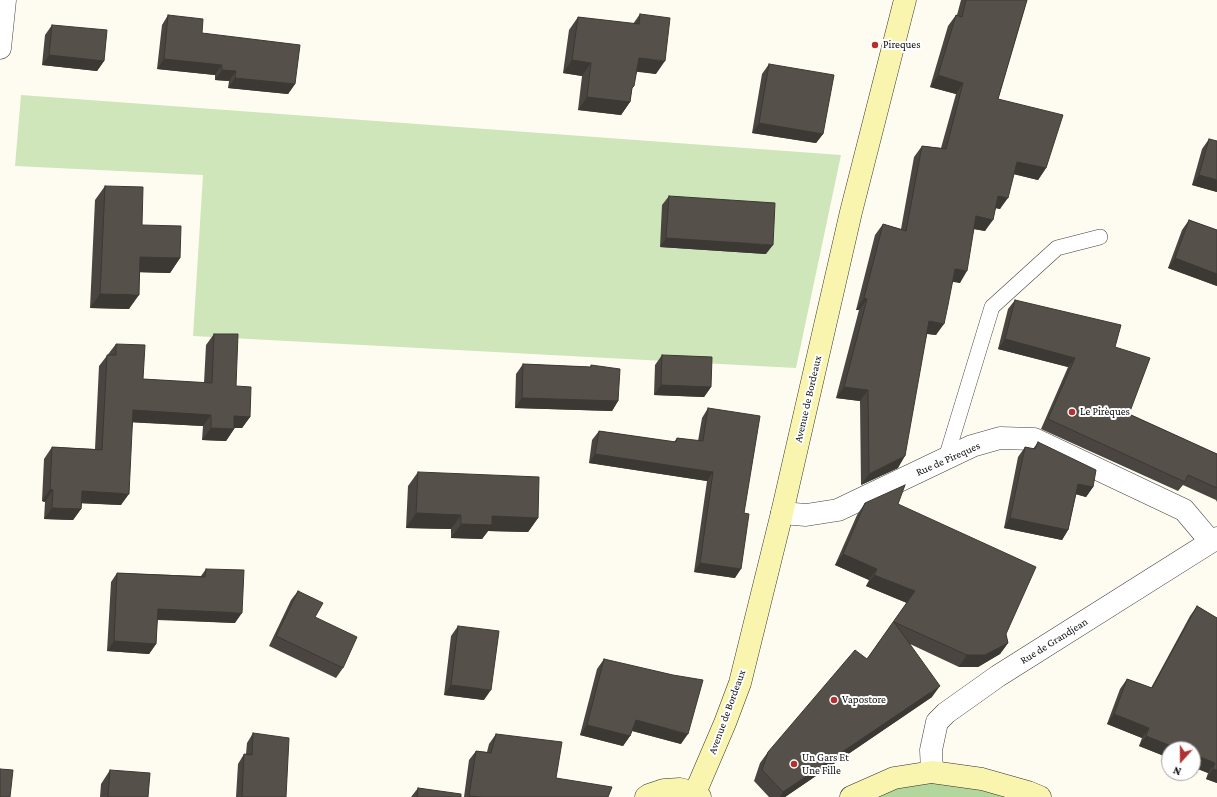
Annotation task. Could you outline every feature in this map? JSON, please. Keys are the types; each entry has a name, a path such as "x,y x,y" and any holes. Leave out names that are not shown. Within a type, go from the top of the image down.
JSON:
{"main road":[{"name":"Avenue de Bordeaux","path":"698,795 740,683 782,513 851,212 905,0"},
{"path":"851,797 894,778 932,772 982,779 1028,792 1040,797"},
{"path":"646,797 664,790 680,789 698,795"}],"street":[{"path":"0,48 5,0"},
{"name":"Rue de Pireques","path":"782,513 806,514 838,510 972,446 1000,438 1034,439 1184,510 1214,540"},
{"name":"Rue de Grandjean","path":"932,772 931,750 937,722 946,713 998,676 1214,540"}],"lane":[{"path":"946,458 992,307 1057,248 1100,237"}],"green space":[{"path":"21,95 841,155 796,368 193,336 203,175 15,166"},
{"path":"894,778 1040,797 855,797"}],"building":[{"path":"966,0 1027,0 998,99 1063,115 1046,168 1017,162 1008,198 998,196 993,220 976,216 967,271 955,269 944,324 929,321 905,456 869,474 868,390 844,387 867,299 864,298 883,224 906,231 922,146 946,149 963,83 938,75 956,15 962,17"},
{"path":"640,14 670,18 665,61 639,58 630,102 587,97 591,63 572,60 578,17 639,24"},
{"path":"168,15 203,19 202,33 300,45 295,84 235,78 236,71 222,70 222,65 164,59"},
{"path":"52,25 107,30 104,61 49,55"},
{"path":"769,64 834,75 823,134 759,123"},
{"path":"1209,139 1217,141 1217,180 1199,175"},
{"path":"105,186 143,187 142,225 181,226 180,258 140,257 139,295 100,294"},
{"path":"669,196 775,203 773,245 666,238"},
{"path":"1189,220 1217,230 1217,274 1175,258"},
{"path":"1015,300 1121,325 1115,347 1150,358 1129,414 1217,454 1217,488 1188,475 1185,482 1048,419 1075,358 1005,339"},
{"path":"214,334 238,334 236,386 251,387 250,417 234,416 234,429 211,428 211,415 133,410 129,494 82,491 81,509 52,508 53,490 50,489 52,447 102,450 107,355 116,355 116,344 145,345 143,379 212,383"},
{"path":"662,355 712,357 711,387 661,385"},
{"path":"523,364 591,367 591,365 620,369 618,401 522,398"},
{"path":"708,408 760,416 744,513 749,514 741,569 700,563 713,472 595,454 599,431 676,442 677,438 703,441"},
{"path":"1038,442 1096,470 1093,487 1078,484 1068,530 1010,518 1025,447 1035,449"},
{"path":"418,472 539,477 538,518 492,516 492,525 461,524 461,515 416,513"},
{"path":"905,485 898,504 1036,567 1006,634 1008,643 985,655 967,655 894,622 940,686 783,792 762,770 768,752 855,650 867,659 915,591 874,575 877,569 843,554 865,503"},
{"path":"206,569 244,570 242,613 158,609 156,644 114,641 117,573 205,577"},
{"path":"298,591 323,603 315,617 357,637 343,668 276,636"},
{"path":"1197,606 1217,618 1217,770 1213,769 1215,763 1201,757 1201,741 1161,742 1146,736 1149,728 1114,714 1127,679 1152,688"},
{"path":"458,626 499,631 491,690 451,685"},
{"path":"604,659 673,675 703,680 688,734 636,720 630,736 587,725"},
{"path":"253,733 289,738 286,797 242,797 244,754 252,755"},
{"path":"496,734 562,742 556,778 612,787 608,797 469,796 476,751 491,753"},
{"path":"0,769 13,770 10,797 0,797"},
{"path":"110,770 150,773 148,797 108,797"},
{"path":"418,788 461,794 461,797 417,797"}],"place":[{"name":"Pireques","path":"875,45"},
{"name":"Le Pirèques","path":"1072,412"},
{"name":"Vapostore","path":"834,700"},
{"name":"Un Gars Et Une Fille","path":"794,764"}]}
